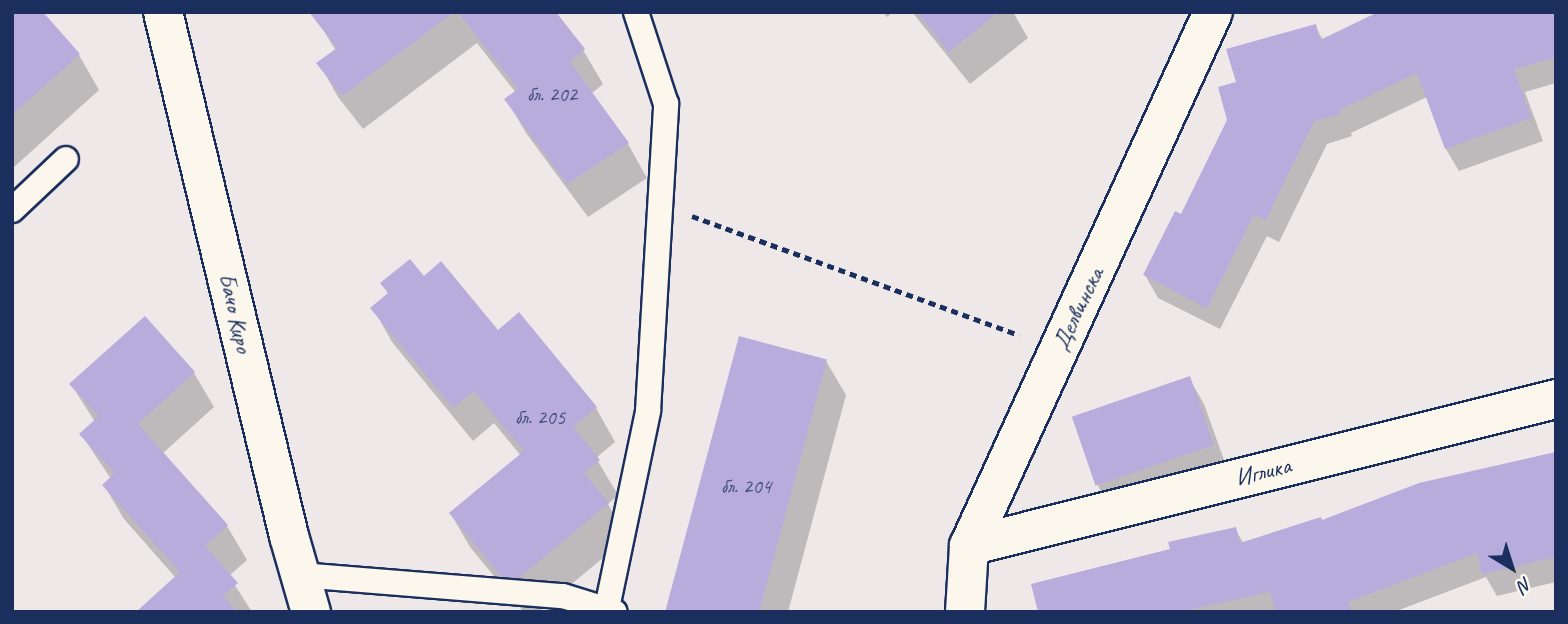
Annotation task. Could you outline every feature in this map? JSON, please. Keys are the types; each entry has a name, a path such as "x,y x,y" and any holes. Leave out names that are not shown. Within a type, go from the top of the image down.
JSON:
{"street":[{"name":"Бачо Киро","path":"163,12 311,612"},
{"name":"Делвинска","path":"965,612 969,546 1213,12"},
{"name":"Иглика","path":"969,546 1556,399"}],"lane":[{"path":"300,575 563,596 611,610 648,411 666,104 636,12"},
{"path":"12,210 66,159"}],"path":[{"path":"659,204 1059,350"}],"building":[{"path":"12,12 43,12 80,54 12,115"},
{"path":"309,12 454,12 342,96 316,63 337,48"},
{"path":"458,12 556,12 585,49 570,62 629,143 567,184 504,99 518,89"},
{"path":"917,12 998,12 949,52"},
{"path":"1378,12 1556,12 1556,57 1514,69 1531,118 1445,149 1417,73 1339,110 1341,114 1314,121 1266,220 1254,215 1207,308 1143,275 1175,211 1181,214 1227,120 1218,87 1236,82 1226,49 1316,24 1320,40"},
{"path":"410,259 424,276 441,261 498,330 519,312 597,407 573,427 600,460 584,473 609,503 519,578 501,576 449,513 524,451 474,391 453,408 370,308 388,293 380,283"},
{"path":"145,316 195,372 138,424 228,525 205,546 238,583 223,596 237,612 136,612 180,572 102,485 115,473 79,434 99,416 69,384"},
{"path":"739,336 827,360 759,612 665,612"},
{"path":"1190,376 1214,445 1096,486 1072,417"},
{"path":"1556,452 1556,557 1482,574 1477,553 1348,602 1351,612 1276,612 1270,592 1178,612 1038,612 1031,584 1170,549 1168,542 1236,527 1240,543 1321,517 1322,520 1419,483"}]}
